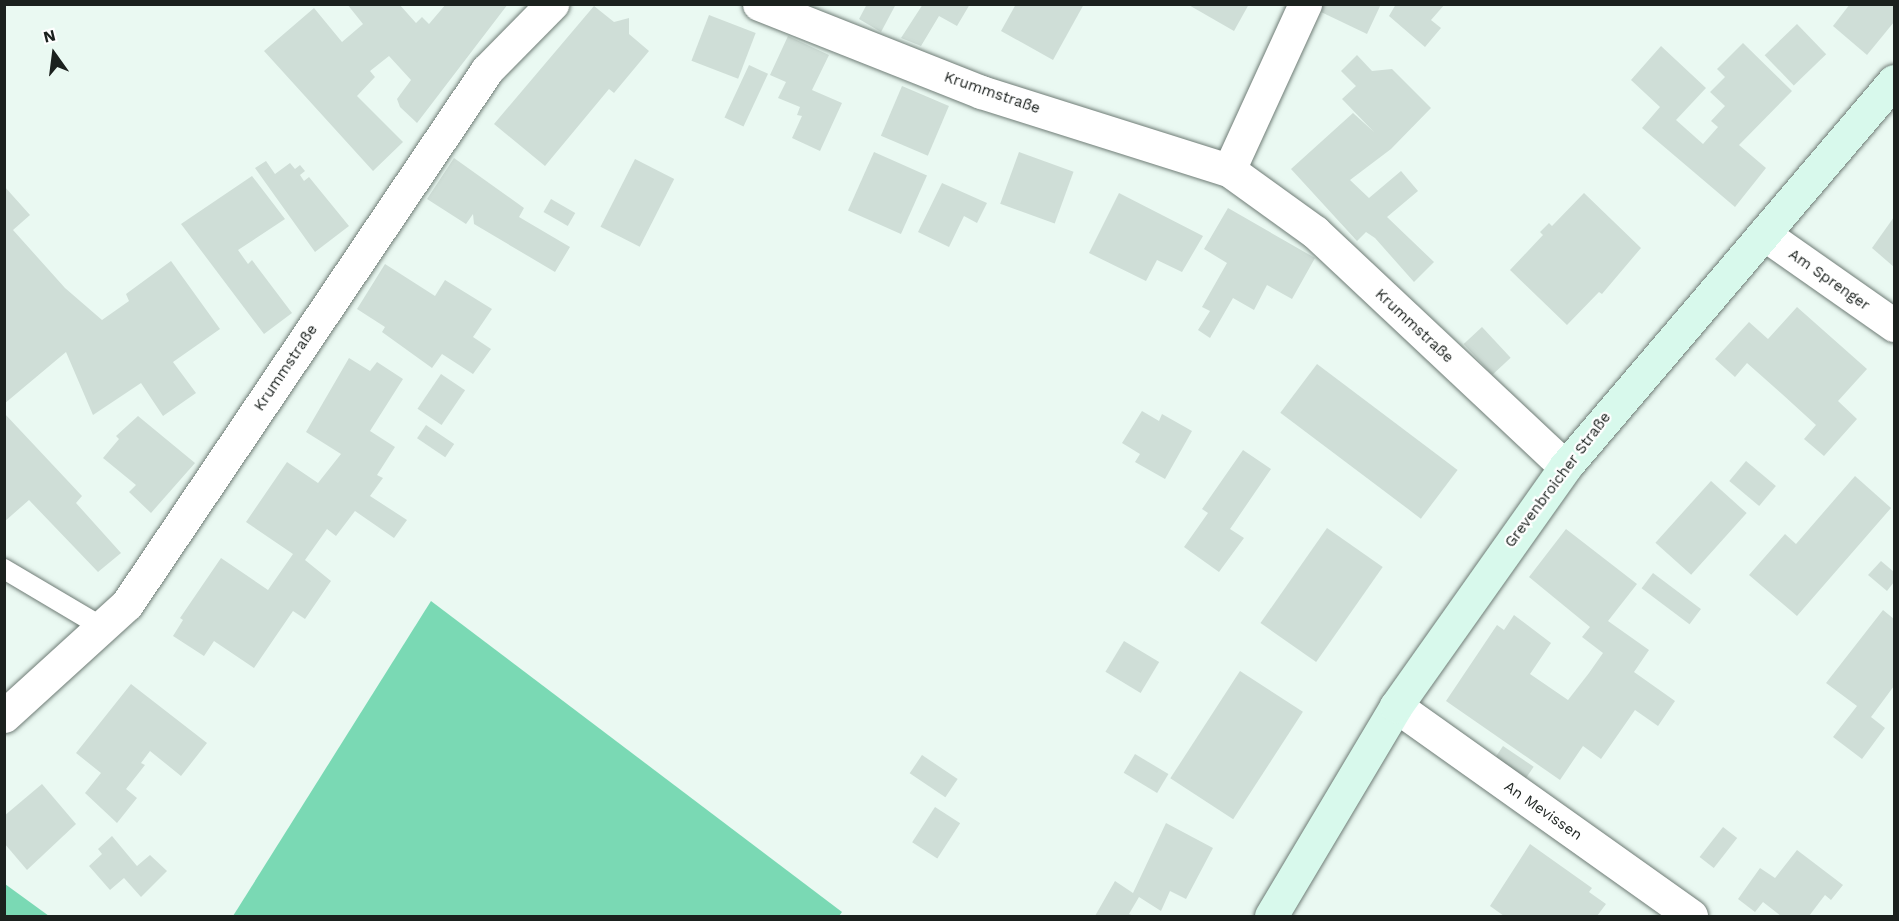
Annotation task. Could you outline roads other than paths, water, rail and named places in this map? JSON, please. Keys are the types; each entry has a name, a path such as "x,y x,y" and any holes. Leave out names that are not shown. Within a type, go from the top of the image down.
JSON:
{"street":[{"name":"Krummstraße","path":"4,716 126,604 487,70 552,4"},
{"name":"Krummstraße","path":"759,4 981,92 1229,170 1315,232 1564,467"},
{"path":"1229,170 1305,4"},
{"name":"Grevenbroicher Straße","path":"1271,916 1396,706 1564,467 1894,81"},
{"name":"Am Sprenger","path":"1764,234 1894,325"},
{"name":"An Mevissen","path":"1396,706 1691,916"}],"lane":[{"path":"4,569 102,627"}]}
